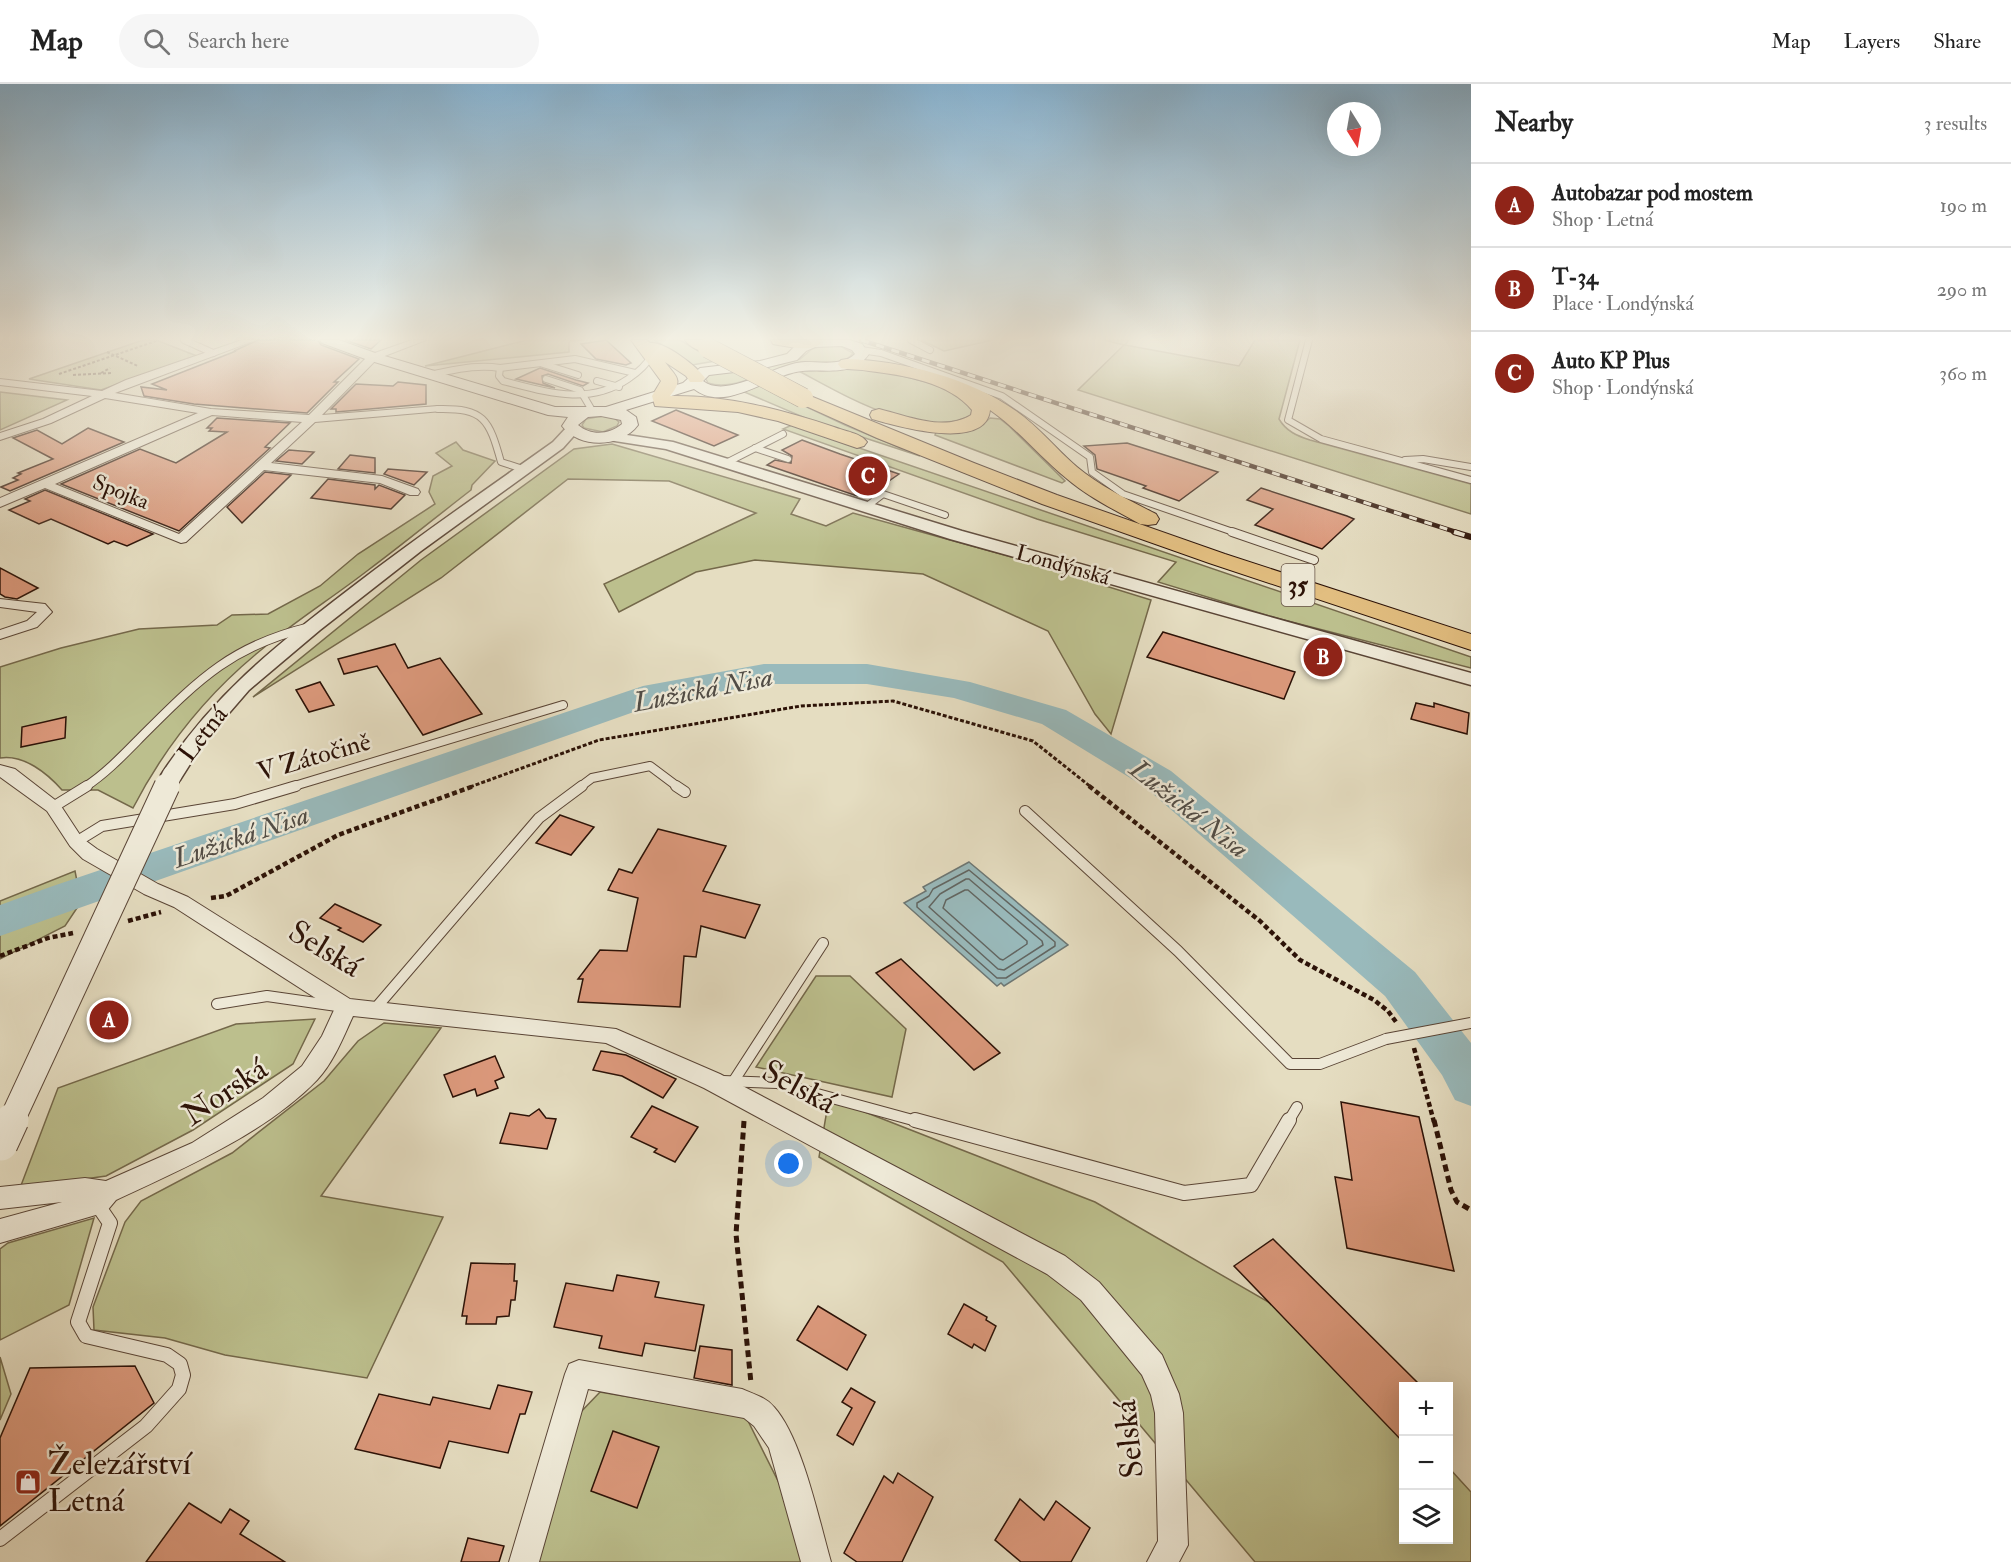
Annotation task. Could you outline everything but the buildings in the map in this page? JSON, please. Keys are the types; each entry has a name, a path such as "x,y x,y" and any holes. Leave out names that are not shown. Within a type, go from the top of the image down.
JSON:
{"highway":[{"name":"35","path":"753,409 824,430 985,485 1125,526 1471,642"},
{"name":"35","path":"775,409 824,430"},
{"name":"35","path":"835,409 870,429 1125,526"},
{"name":"35","path":"855,409 934,428 962,426 977,420 980,417 981,409"},
{"name":"35","path":"855,409 1004,469 1156,524 1471,627"},
{"name":"35","path":"1001,409 1025,428 1043,448 1082,481 1156,524"}],"main road":[{"path":"544,409 586,418 622,409"},
{"path":"628,423 644,409"},
{"name":"Londýnská","path":"586,418 628,423 607,436 590,437 586,418"}],"street":[{"path":"0,437 47,421 73,409"},
{"path":"192,409 312,419 438,409"},
{"path":"262,466 322,409"},
{"path":"0,503 211,412"},
{"name":"Letná","path":"0,1145 171,775 196,738 242,686 313,626 416,547 558,445 586,418"},
{"name":"Londýnská","path":"628,423 657,442"},
{"name":"Londýnská","path":"607,436 657,442 956,535 1471,679"},
{"name":"Letná","path":"558,445 590,437"},
{"path":"262,466 382,480 414,492"},
{"name":"Spojka","path":"45,484 181,539 262,466"},
{"path":"0,603 40,607 45,612 32,624 0,635"},
{"path":"0,771 9,773 52,807 83,848 151,889 181,902"},
{"name":"Selská","path":"181,902 346,1008 608,1035 730,1087 1056,1265 1090,1291 1152,1365 1165,1394 1169,1413 1173,1545 1162,1562"},
{"name":"Norská","path":"0,1231 102,1198 200,1150 271,1105 309,1073 331,1041 346,1008"},
{"name":"Norská","path":"0,1198 85,1189 102,1198"},
{"path":"524,1562 579,1374 742,1403 754,1408 764,1416 781,1442 816,1562"}],"lane":[{"path":"438,409 472,411 494,436 501,462 523,470"},
{"path":"586,409 586,418"},
{"path":"1020,409 1090,458 1092,472 1123,494 1314,560"},
{"path":"1291,409 1288,420 1321,439 1471,480"},
{"path":"726,463 783,434"},
{"path":"755,448 788,459"},
{"path":"1396,460 1423,459 1471,467"},
{"path":"866,507 883,494 945,515"},
{"path":"52,807 94,780 216,666 270,636 313,626"},
{"name":"V Zátočině","path":"83,848 102,826 235,804 563,705"},
{"path":"374,1010 539,818 592,778 650,766 685,792"},
{"path":"1025,811 1178,951 1290,1064 1320,1064 1386,1039 1471,1023"},
{"path":"730,1087 823,943"},
{"path":"217,1004 267,996 346,1008"},
{"path":"730,1087 777,1083 1184,1193 1251,1185 1297,1107"},
{"path":"0,1539 147,1426 179,1389 183,1375 180,1364 167,1355 86,1335 78,1322 110,1223 102,1198"}],"path":[{"path":"181,902 226,896 338,835 599,740 801,706 893,701 1033,741 1260,921 1300,960 1374,1000 1388,1011 1400,1028"},
{"path":"1412,1045 1418,1053 1451,1190 1457,1202 1469,1209"},
{"path":"730,1087 736,1234 754,1408"}],"green space":[{"path":"0,409 47,409 0,430"},
{"path":"784,409 811,409 920,456 810,420"},
{"path":"874,409 973,409 970,416 949,422 926,423"},
{"path":"1138,409 1282,409 1279,419 1288,430 1296,435 1471,484 1471,514"},
{"path":"602,416 614,418 619,422 617,426 603,432 584,428 582,425 586,419"},
{"path":"990,418 1000,419 1009,426 1065,481 1062,483 935,435 936,432 983,424"},
{"path":"792,425 1471,657 1471,668 1276,618 1158,582 1176,562 1037,519 783,429"},
{"path":"456,442 463,450 495,461 472,485 471,490 354,581 274,639 241,667 205,703 173,742 133,808 98,790 62,790 43,772 26,762 0,758 0,667 61,648 139,629 217,625 232,615 268,614 320,586 358,554 435,504 429,492 433,476 452,466 436,453"},
{"path":"612,444 800,499 791,514 826,526 853,513 1015,558 1151,600 1111,734 1095,714 1048,631 923,574 755,560 696,572 619,612 604,584 756,513 669,481 568,479 441,578 253,697 421,560 574,449"},
{"path":"75,871 81,902 65,926 0,959 0,901"},
{"path":"816,976 850,976 906,1029 892,1097 756,1067"},
{"path":"315,1019 293,1064 193,1130 106,1176 20,1188 58,1088 236,1024"},
{"path":"384,1023 441,1028 321,1196 443,1217 367,1378 225,1355 165,1338 94,1330 93,1307 125,1222 141,1201 232,1153 324,1081 358,1041"},
{"path":"829,1098 1095,1202 1322,1333 1399,1416 1399,1544 1453,1544 1453,1472 1471,1492 1471,1562 1255,1562 1003,1262 819,1157"},
{"path":"94,1218 69,1305 0,1340 0,1249 8,1243"},
{"path":"0,1357 11,1394 0,1420"},
{"path":"600,1392 746,1417 784,1493 803,1562 538,1562 578,1415"}],"water":[{"path":"969,862 1068,945 1004,986 1001,983 997,986 904,903 926,891 923,887"}],"waterway":[{"name":"Lužická Nisa","path":"0,921 655,693 764,674 867,674 958,689 1054,717 1158,779 1400,984 1460,1063 1471,1086"}],"railway":[{"path":"1075,409 1459,533"},
{"path":"1454,532 1471,537"}],"place":[{"name":"Auto KP Plus","path":"868,476"},
{"name":"T-34","path":"1323,657"},
{"name":"Autobazar pod mostem","path":"109,1020"},
{"name":"Železářství Letná","path":"28,1482"}]}
